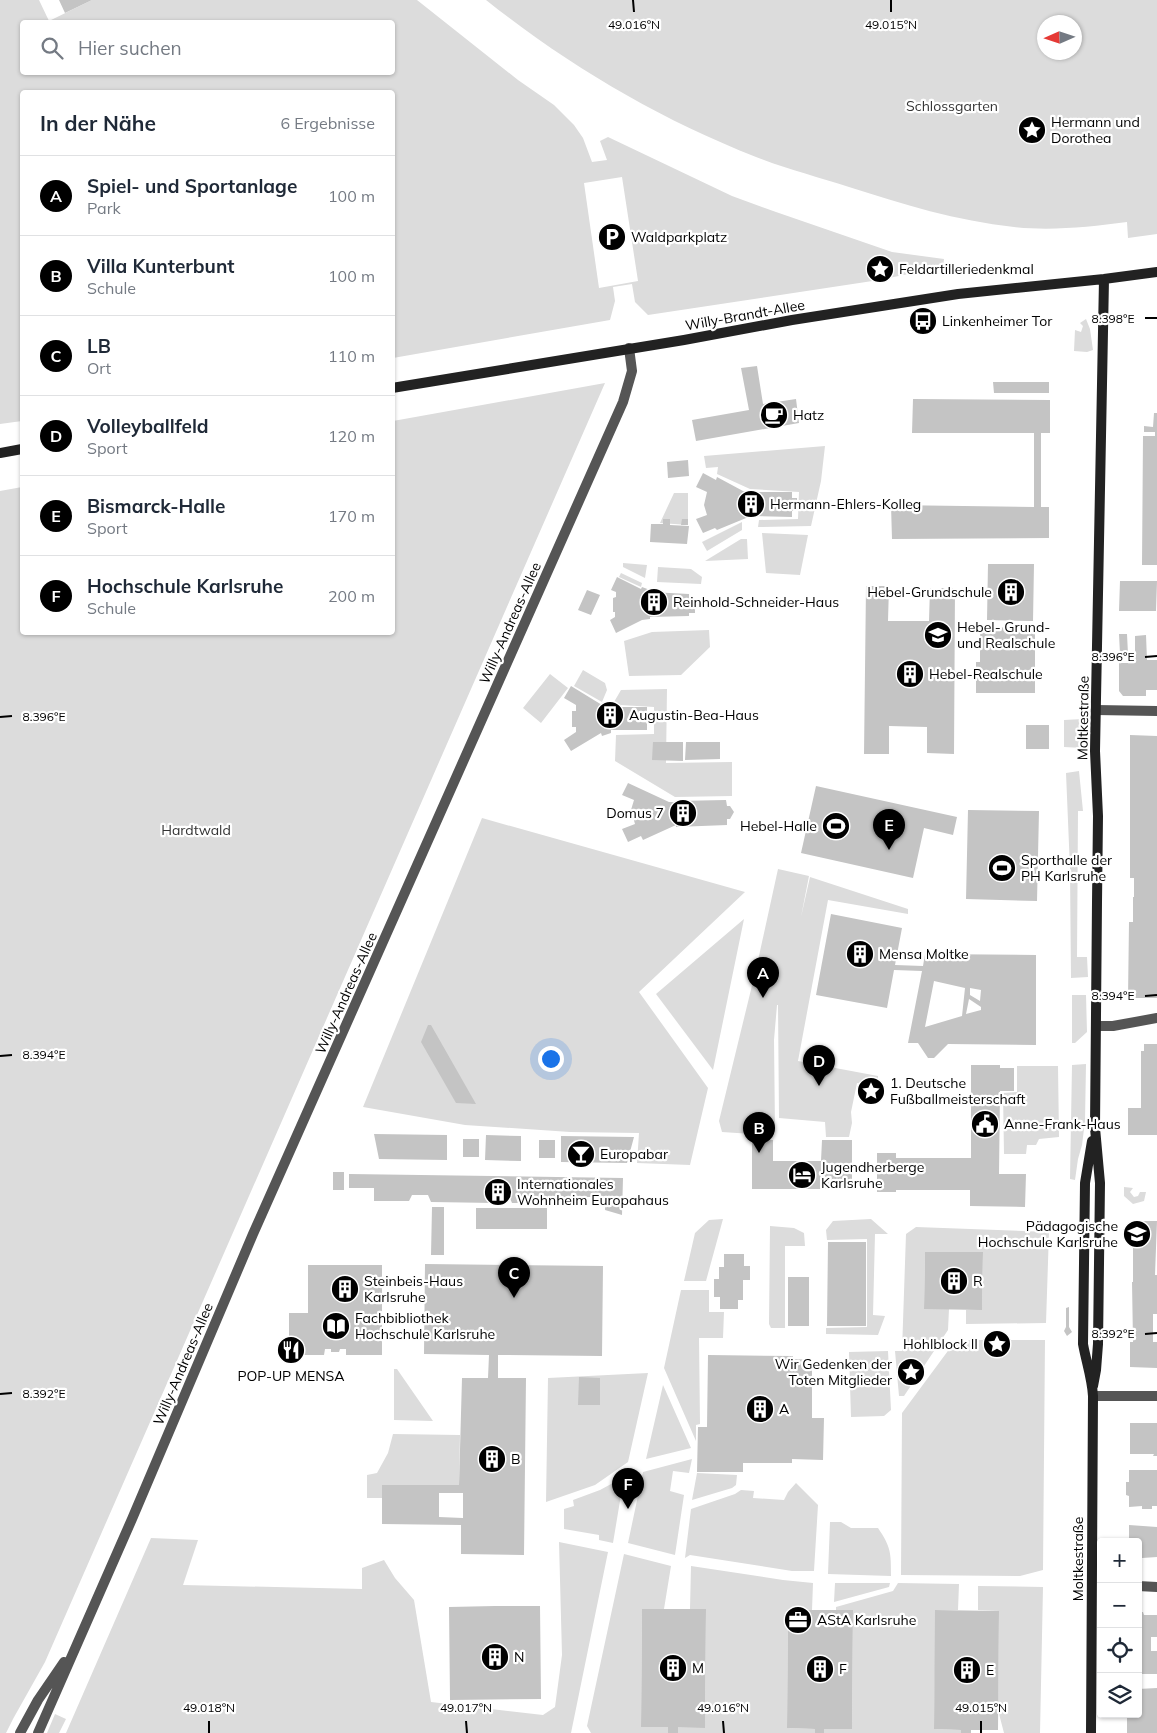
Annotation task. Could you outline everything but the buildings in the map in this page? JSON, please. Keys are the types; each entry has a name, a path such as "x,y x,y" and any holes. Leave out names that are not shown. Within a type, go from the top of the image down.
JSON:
{"main road":[{"name":"Willy-Brandt-Allee","path":"395,387 792,320 958,294 1157,272"},
{"name":"Moltkestraße","path":"1091,1733 1096,1585 1093,1391 1098,1344 1100,1183 1095,1128 1098,873 1096,710 1099,643 1100,460 1104,279"},
{"path":"0,453 20,449"},
{"name":"Moltkestraße","path":"1093,1391 1083,1344 1083,1318 1085,1182 1095,1128"}],"street":[{"name":"Willy-Andreas-Allee","path":"38,1733 257,1225 623,402 632,371 629,348"},
{"path":"1096,710 1157,711"},
{"path":"1096,1026 1113,1026 1157,1018"},
{"path":"1093,1391 1157,1396"},
{"path":"1142,1586 1157,1586"},
{"name":"Willy-Andreas-Allee","path":"20,1733 45,1688 76,1647"}],"green space":[{"path":"0,0 39,0 49,20 20,20 20,75 395,75 395,20 51,20 92,0 417,0 518,80 554,105 574,125 583,138 592,162 607,160 600,141 608,137 732,196 776,212 892,252 944,259 943,267 879,280 648,315 635,302 632,284 613,287 615,301 610,320 395,358 395,90 20,90 20,421 0,424","holes":["622,177 638,281 599,288 584,183"]},
{"name":"Schlossgarten","path":"486,0 1157,0 1157,234 1128,238 1127,222 1042,229 1014,227 972,221 909,206 779,165 719,142 615,89 549,47"},
{"path":"1086,319 1090,329 1093,350 1087,352 1074,351 1075,330 1081,332 1083,326 1080,323"},
{"name":"Hardtwald","path":"605,383 45,1662 6,1733 0,1733 0,491 20,487 20,635 395,635 395,421"},
{"path":"825,446 821,481 811,526 758,527 759,520 798,519 799,492 750,489 717,474 718,467 706,468 704,456"},
{"path":"674,493 688,493 688,525 660,523"},
{"path":"742,522 742,530 707,551 702,542"},
{"path":"762,533 808,535 800,575 766,573"},
{"path":"741,539 747,539 748,559 705,561"},
{"path":"623,563 647,565 645,578 623,567"},
{"path":"658,567 691,569 702,577 701,584 657,582"},
{"path":"621,573 642,583 641,587 619,577"},
{"path":"709,630 710,647 681,675 629,676 624,641 652,632"},
{"path":"583,670 605,683 607,690 602,702 574,686"},
{"path":"550,674 568,688 541,723 523,708"},
{"path":"667,689 666,763 732,762 732,796 675,797 615,761 616,735 654,734 654,707 620,705 614,702 621,690"},
{"path":"1083,719 1083,748 1064,747 1064,720"},
{"path":"1079,771 1083,811 1078,811 1077,957 1087,957 1088,977 1071,978 1070,869 1066,773"},
{"path":"482,818 745,892 639,992 708,1088 690,1165 637,1163 639,1133 570,1132 465,1125 363,1107"},
{"path":"778,869 809,876 801,917 810,877 908,909 908,914 828,900 798,1061 878,1076 877,1088 857,1083 851,1112 852,1123 849,1137 826,1137 825,1122 779,1118 778,1005 774,1040 775,1130 752,1134 722,1132 719,1121"},
{"path":"744,919 713,1070 656,994"},
{"path":"1072,995 1086,995 1087,1032 1075,1043 1072,1043"},
{"path":"1086,1064 1085,1121 1075,1180 1070,1179 1072,1065"},
{"path":"1017,1066 1058,1066 1059,1137 1039,1139 1036,1145 1027,1145 1026,1154 1004,1154 1003,1093 1017,1092"},
{"path":"1124,1187 1133,1188 1130,1192 1134,1197 1138,1196 1140,1192 1146,1192 1144,1201 1133,1204 1124,1196"},
{"path":"723,1219 706,1281 684,1281 695,1233 709,1220"},
{"path":"871,1219 888,1234 875,1234 873,1315 885,1316 878,1335 826,1334 826,1328 867,1327 867,1239 827,1240 826,1230 833,1221"},
{"path":"770,1226 794,1228 804,1233 805,1246 785,1246 785,1328 771,1328 769,1324"},
{"path":"916,1227 1049,1232 1046,1323 966,1324 966,1310 982,1309 983,1252 925,1252 924,1309 949,1309 948,1330 904,1396 899,1396 895,1351 902,1351 906,1234"},
{"path":"681,1290 709,1290 709,1312 724,1312 723,1338 699,1338 700,1424 696,1425 696,1441 664,1368"},
{"path":"956,1340 1045,1340 1043,1570 1020,1576 901,1575 902,1413"},
{"path":"888,1351 891,1410 884,1416 851,1417 849,1352"},
{"path":"394,1369 397,1369 433,1421 394,1420"},
{"path":"648,1373 628,1462 595,1485 546,1502 548,1378"},
{"path":"663,1385 691,1448 646,1459"},
{"path":"393,1434 460,1435 459,1485 382,1485 382,1498 367,1498 367,1475 377,1473 388,1453"},
{"path":"692,1459 689,1473 673,1471 670,1491 684,1495 675,1555 628,1543 643,1472"},
{"path":"697,1473 737,1475 736,1485 732,1488 692,1500"},
{"path":"624,1477 613,1543 599,1540 599,1535 564,1529 564,1509 574,1506 573,1500 600,1490"},
{"path":"796,1483 818,1505 814,1571 792,1571 690,1555 685,1558 691,1509 735,1494 741,1490 754,1491 753,1498 784,1500"},
{"path":"830,1522 841,1522 851,1528 878,1528 886,1540 889,1550 891,1576 828,1574"},
{"path":"151,1538 198,1540 183,1585 362,1589 362,1568 384,1560 395,1578 414,1600 431,1702 543,1715 555,1707 562,1655 559,1542 608,1552 571,1733 66,1733"},
{"path":"624,1554 671,1566 664,1609 642,1609 641,1727 668,1727 668,1733 591,1733 587,1726"},
{"path":"691,1566 813,1583 812,1610 788,1610 787,1728 815,1729 815,1733 678,1733 678,1727 705,1727 706,1610 690,1609"},
{"path":"835,1583 890,1583 889,1587 834,1602"},
{"path":"898,1583 959,1584 958,1610 936,1610 934,1729 961,1730 961,1733 824,1733 824,1729 852,1729 853,1611 836,1610 836,1607 893,1591"},
{"path":"978,1586 1043,1587 1040,1733 1004,1733 998,1710 999,1611 978,1610"},
{"path":"55,1714 66,1719 59,1733 47,1733"}],"place":[{"name":"Hermann und Dorothea","path":"1032,130"},
{"name":"Waldparkplatz","path":"612,237"},
{"name":"Feldartilleriedenkmal","path":"880,269"},
{"name":"Linkenheimer Tor","path":"923,321"},
{"name":"Hatz","path":"774,415"},
{"name":"Hermann-Ehlers-Kolleg","path":"751,504"},
{"name":"Hebel-Grundschule","path":"1011,592"},
{"name":"Reinhold-Schneider-Haus","path":"654,602"},
{"name":"Hebel- Grund- und Realschule","path":"938,635"},
{"name":"Hebel-Realschule","path":"910,674"},
{"name":"Augustin-Bea-Haus","path":"610,715"},
{"name":"Domus 7","path":"683,813"},
{"name":"Hebel-Halle","path":"836,826"},
{"name":"Bismarck-Halle","path":"889,850"},
{"name":"Sporthalle der PH Karlsruhe","path":"1002,868"},
{"name":"Mensa Moltke","path":"860,954"},
{"name":"Spiel- und Sportanlage","path":"763,998"},
{"name":"Volleyballfeld","path":"819,1086"},
{"name":"1. Deutsche Fußballmeisterschaft","path":"871,1091"},
{"name":"Anne-Frank-Haus","path":"985,1124"},
{"name":"Villa Kunterbunt","path":"759,1153"},
{"name":"Europabar","path":"581,1154"},
{"name":"Jugendherberge Karlsruhe","path":"802,1175"},
{"name":"Internationales Wohnheim Europahaus","path":"498,1192"},
{"name":"Pädagogische Hochschule Karlsruhe","path":"1137,1234"},
{"name":"R","path":"954,1281"},
{"name":"Steinbeis-Haus Karlsruhe","path":"345,1289"},
{"name":"LB","path":"514,1298"},
{"name":"Fachbibliothek Hochschule Karlsruhe","path":"336,1326"},
{"name":"Hohlblock II","path":"997,1344"},
{"name":"POP-UP MENSA","path":"291,1350"},
{"name":"Wir Gedenken der Toten Mitglieder","path":"911,1372"},
{"name":"A","path":"760,1409"},
{"name":"B","path":"492,1459"},
{"name":"Hochschule Karlsruhe","path":"628,1509"},
{"name":"AStA Karlsruhe","path":"798,1620"},
{"name":"N","path":"495,1657"},
{"name":"M","path":"673,1668"},
{"name":"F","path":"820,1669"},
{"name":"E","path":"967,1670"}]}
